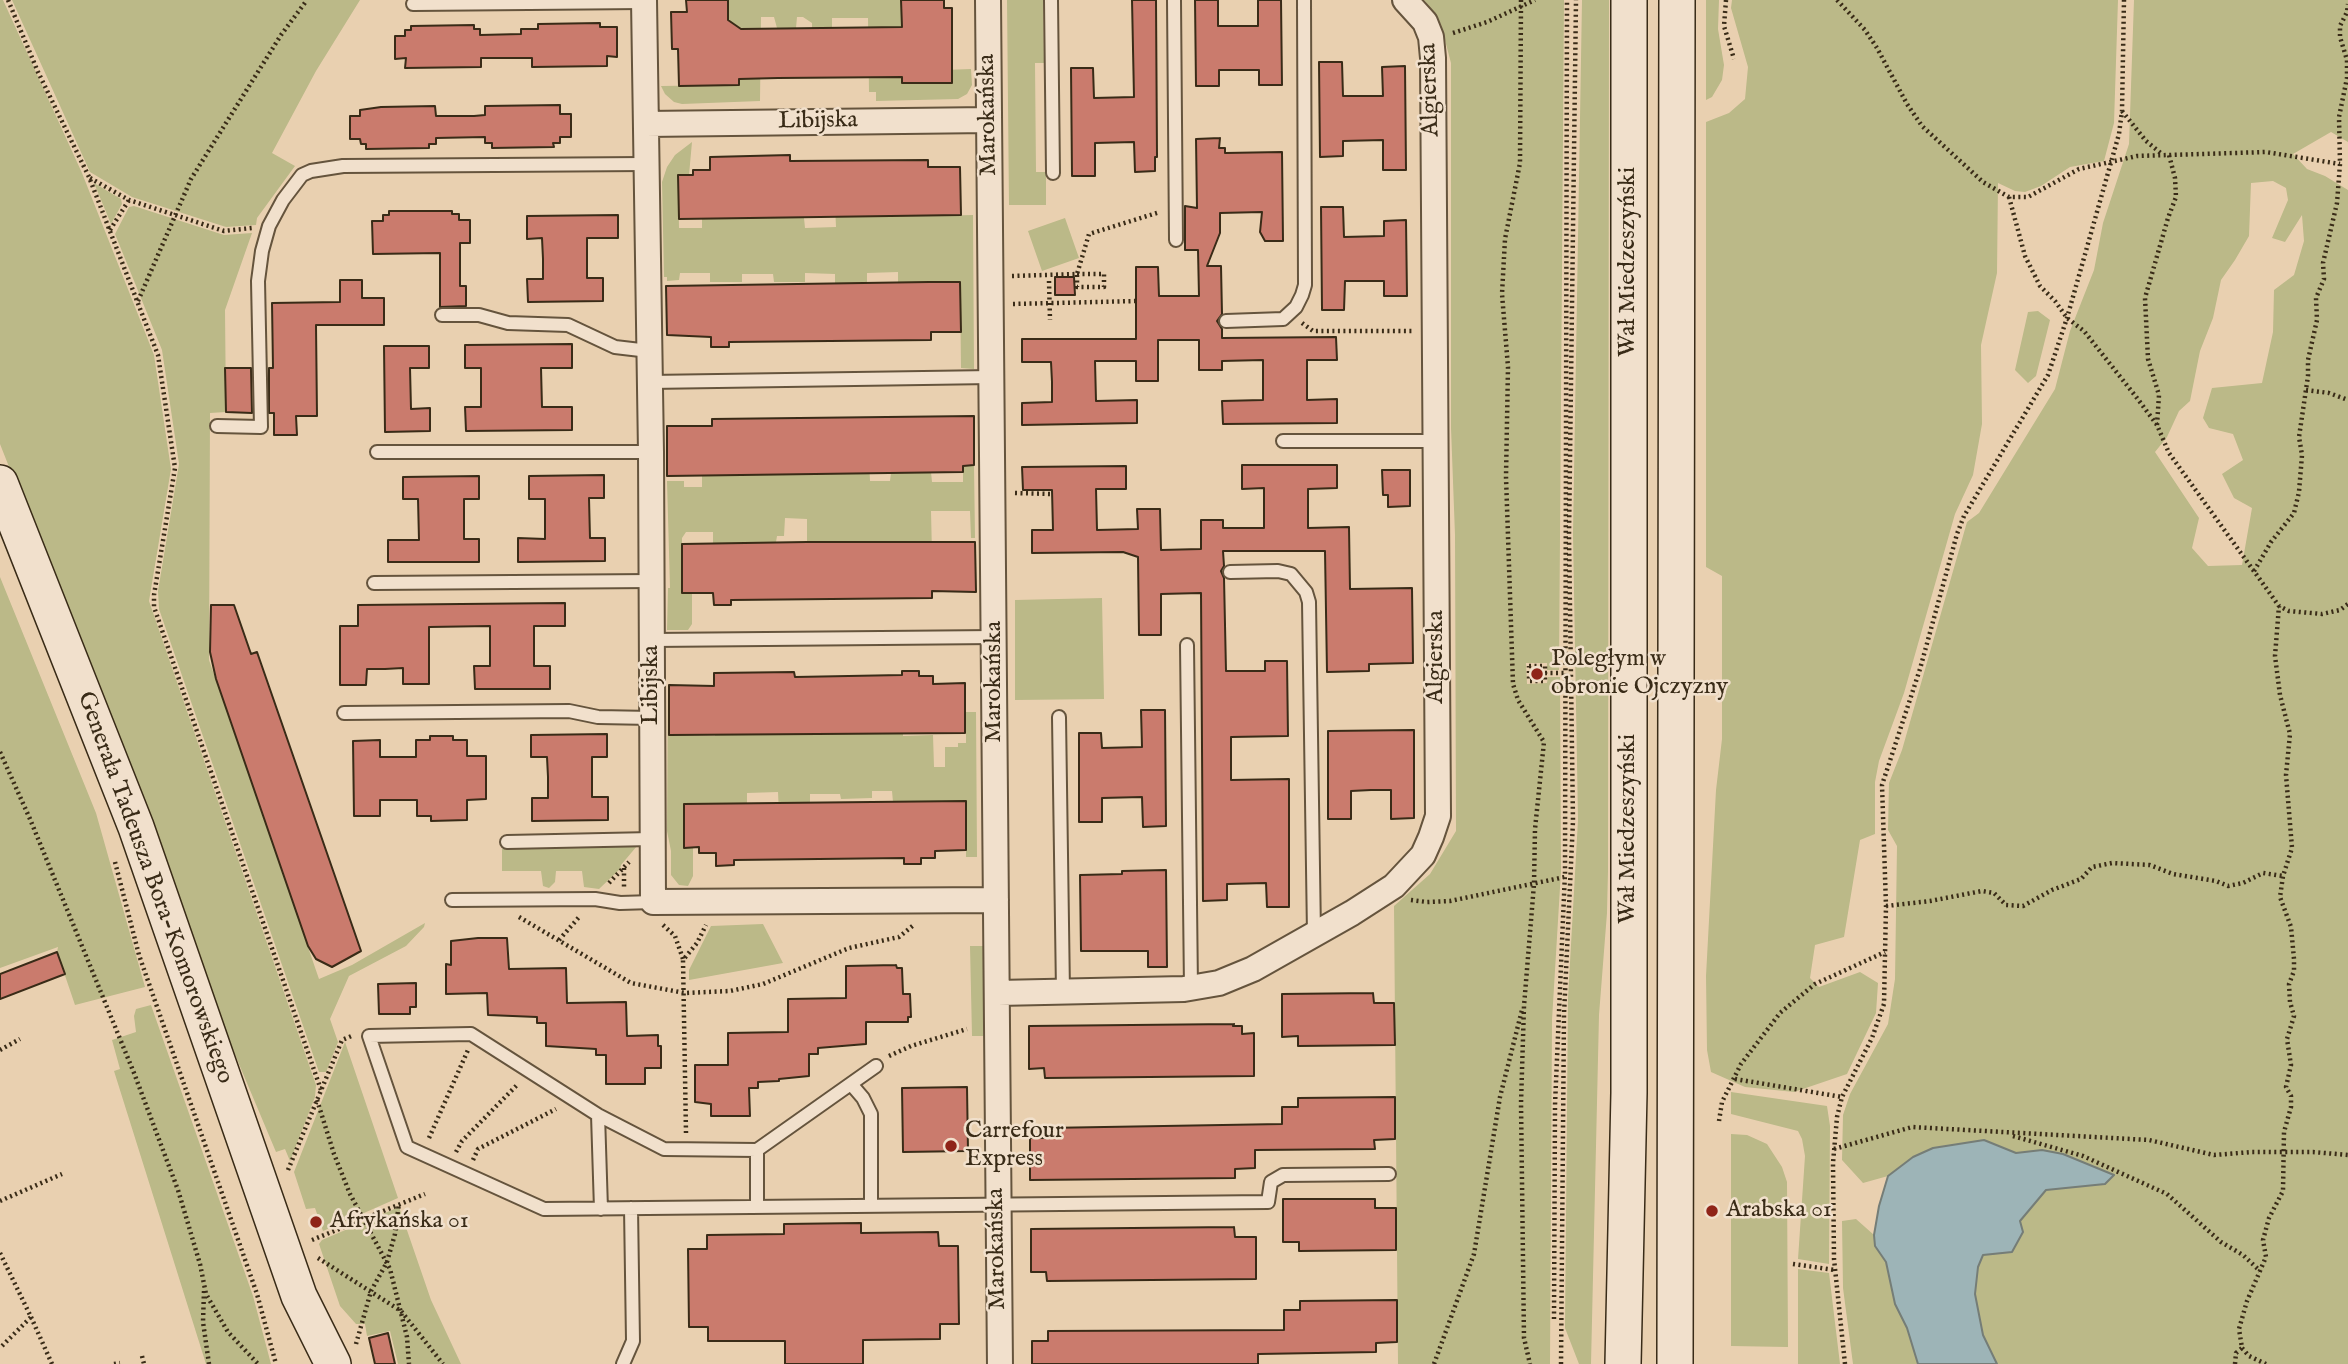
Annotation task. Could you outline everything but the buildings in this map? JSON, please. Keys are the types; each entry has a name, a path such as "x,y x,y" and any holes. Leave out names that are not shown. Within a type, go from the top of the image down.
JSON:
{"main road":[{"name":"Wał Miedzeszyński","path":"1623,1364 1629,1068 1629,0"},
{"name":"Wał Miedzeszyński","path":"1675,1364 1677,0"},
{"name":"Generała Tadeusza Bora-Komorowskiego","path":"0,483 136,827 299,1296 307,1364"},
{"name":"Generała Tadeusza Bora-Komorowskiego","path":"299,1296 342,1359"}],"street":[{"name":"Marokańska","path":"988,0 1000,1364"},
{"name":"Algierska","path":"998,993 1191,988 1219,983 1253,969 1394,886 1423,855 1438,816 1431,37 1425,22 1405,0"},
{"name":"Libijska","path":"643,1 651,452 654,910"},
{"name":"Libijska","path":"646,124 989,120"},
{"path":"654,910 996,900"}],"lane":[{"path":"1051,0 1053,173"},
{"path":"1174,0 1176,240"},
{"path":"1226,321 1283,319 1300,302 1305,285 1304,0"},
{"path":"413,4 643,1"},
{"path":"217,426 261,427 258,281 262,251 269,226 292,186 302,175 343,166 646,164"},
{"path":"442,315 480,315 508,323 568,325 615,347 649,351"},
{"path":"649,382 992,377"},
{"path":"1283,442 1435,441"},
{"path":"377,452 651,452"},
{"path":"1230,572 1278,571 1291,574 1307,592 1314,934"},
{"path":"374,583 652,581"},
{"path":"652,639 995,637"},
{"path":"1187,645 1191,988"},
{"path":"344,713 569,711 598,717 652,718"},
{"path":"1059,717 1063,992"},
{"path":"507,842 652,839"},
{"path":"452,900 595,899 654,910"},
{"path":"876,1066 757,1150 664,1149 598,1115 471,1034 369,1036 407,1147 544,1209 1268,1202 1271,1182 1283,1175 1389,1174"},
{"path":"851,1084 872,1114 871,1206"},
{"path":"598,1115 601,1209"},
{"path":"757,1150 757,1207"},
{"path":"623,1364 633,1341 631,1208"}],"path":[{"path":"8,0 38,72 89,177 158,355 175,468 154,607 321,1090"},
{"path":"137,301 191,179 281,35 307,0"},
{"path":"1431,37 1458,33 1521,3 1535,0"},
{"path":"1554,1319 1555,1105 1565,877 1567,0"},
{"path":"1561,1364 1564,1014 1573,821 1569,522 1576,0"},
{"path":"1726,0 1724,26 1734,59"},
{"path":"1837,0 1865,30 1922,126 1983,182 2009,197 2028,197 2079,169 2113,161 2166,155 2266,152 2340,164"},
{"path":"1845,1364 1835,1270 1833,1149 1842,1097 1880,1019 1886,982 1882,785 1920,669 1956,534 2048,375 2067,318 2113,161 2122,111 2124,0"},
{"path":"1521,3 1520,163 1504,239 1502,294 1508,367 1506,477 1513,684 1518,700 1544,742 1535,829 1521,1103 1524,1338 1530,1364"},
{"path":"2254,571 2271,542 2294,513 2299,492 2302,455 2300,437 2308,360 2316,320 2316,298 2324,279 2323,262 2337,203 2339,117 2347,78 2347,60 2340,37 2340,26 2348,4"},
{"path":"2122,111 2146,141 2166,155 2175,178 2176,197 2145,298 2148,359 2159,395 2157,425"},
{"path":"89,177 129,200 224,231 269,226"},
{"path":"2009,197 2025,256 2033,274 2067,318 2084,331 2157,425 2169,453 2279,606 2289,611 2322,614 2340,610 2348,604"},
{"path":"110,230 129,200"},
{"path":"1009,276 1077,274 1104,274 1104,287 1077,287 1077,274 1089,234 1161,212"},
{"path":"1049,281 1050,320"},
{"path":"1018,304 1138,301"},
{"path":"1289,315 1313,331 1435,331"},
{"path":"2306,390 2329,393 2348,400"},
{"path":"1011,493 1052,494"},
{"path":"2266,1364 2249,1356 2242,1348 2239,1329 2246,1301 2266,1256 2263,1240 2269,1218 2283,1191 2284,1132 2291,1107 2291,1096 2286,1087 2291,1065 2287,1039 2294,1016 2289,984 2294,971 2294,959 2291,927 2280,897 2292,848 2286,775 2290,734 2274,656 2279,606"},
{"path":"1530,666 1545,666 1545,673 1545,681 1529,681 1530,666"},
{"path":"1545,673 1565,673"},
{"path":"0,752 130,1062 178,1190 206,1294 228,1332 258,1364"},
{"path":"113,853 139,955 251,1276 276,1364"},
{"path":"1886,906 1982,891 1994,893 2006,905 2023,906 2052,890 2081,879 2092,867 2112,863 2150,865 2173,874 2216,881 2228,887 2244,883 2263,873 2283,876"},
{"path":"1394,886 1408,899 1450,901 1565,877"},
{"path":"559,940 585,910"},
{"path":"654,910 675,936 683,960 686,1150"},
{"path":"518,916 632,983 685,993 730,991 763,984 849,948 899,937 924,917"},
{"path":"683,960 697,943 710,918"},
{"path":"1719,1121 1722,1102 1741,1064 1780,1013 1815,984 1885,952"},
{"path":"1434,1364 1474,1254 1500,1097 1517,1024 1524,1006"},
{"path":"876,1066 883,1059 911,1046 967,1029"},
{"path":"288,1170 342,1040 365,1031 369,1036"},
{"path":"424,1154 466,1053 476,1038"},
{"path":"0,1050 20,1040"},
{"path":"450,1165 462,1141 531,1071"},
{"path":"1735,1079 1842,1097"},
{"path":"466,1173 478,1149 576,1099"},
{"path":"317,1100 334,1154 351,1194 387,1262 407,1337 409,1364"},
{"path":"1833,1149 1913,1128 2149,1140 2214,1155 2252,1152 2348,1155"},
{"path":"2004,1133 2083,1156 2167,1194 2221,1242 2243,1255 2260,1271"},
{"path":"0,1201 62,1174"},
{"path":"312,1240 425,1194"},
{"path":"342,1359 371,1291 387,1262 395,1234 399,1203"},
{"path":"0,1253 52,1364"},
{"path":"318,1258 401,1311 443,1364"},
{"path":"1793,1264 1835,1270"},
{"path":"205,1287 203,1322 209,1364"},
{"path":"0,1348 31,1317"},
{"path":"2235,1364 2236,1353 2242,1348"},
{"path":"142,1356 144,1364"}],"shaded area":[{"path":"0,0 3,0 82,173 154,355 171,469 149,601 316,1085 315,1097 290,1161 285,1149 276,1152 207,988 0,444"},
{"path":"12,0 360,0 316,71 272,153 295,166 257,218 256,225 226,227 132,197 90,172"},
{"path":"728,0 901,0 902,48 952,83 944,70 971,69 972,85 967,94 958,99 876,101 876,92 869,92 868,18 832,18 832,27 812,28 812,23 803,17 797,17 796,28 777,28 774,17 761,17 760,101 674,102 661,86 729,85 720,14 728,14"},
{"path":"1007,0 1043,0 1044,63 1035,63 1036,172 1046,172 1046,205 1009,205"},
{"path":"1424,0 1564,0 1559,670 1547,670 1547,663 1526,663 1527,684 1547,683 1548,677 1560,677 1561,871 1552,1020 1550,1364 1398,1364 1394,906 1430,874 1456,831 1455,535 1451,428 1451,63 1441,25"},
{"path":"1582,0 1609,0 1608,871 1599,1015 1591,1364 1579,1364 1565,1328 1568,998 1578,820 1573,534"},
{"path":"1706,0 1719,0 1718,29 1724,65 1722,80 1712,97 1706,100"},
{"path":"1732,0 2118,0 2114,123 2104,161 2070,167 2041,186 2025,192 2015,191 1998,183 1997,273 1981,345 1982,424 1973,475 1955,514 1904,693 1879,761 1875,782 1875,834 1860,840 1844,937 1815,945 1810,978 1819,987 1860,972 1878,983 1876,1013 1847,1074 1794,1092 1745,1087 1711,1072 1707,1050 1706,976 1716,790 1722,739 1722,576 1706,567 1706,122 1729,113 1745,99 1748,67 1731,8"},
{"path":"2134,0 2348,0 2348,142 2331,132 2293,154 2307,169 2348,190 2348,1364 1977,1364 1958,1146 1933,1148 1913,1157 1888,1176 1863,1183 1842,1160 1843,1115 1850,1094 1888,1024 1895,979 1897,846 1888,830 1889,783 1902,750 1967,522 1979,513 2055,389 2070,331 2094,270 2103,223 2129,144","holes":["2273,181 2286,188 2288,200 2272,238 2285,242 2302,215 2304,241 2294,275 2274,290 2273,332 2262,383 2212,388 2203,418 2209,428 2233,434 2243,460 2222,474 2234,498 2252,508 2242,565 2208,566 2192,548 2199,518 2155,452 2167,437 2179,411 2190,401 2200,351 2213,318 2221,280 2249,236 2251,183"]},
{"path":"692,142 689,175 678,176 679,228 702,228 702,218 773,218 790,211 790,218 804,218 805,228 836,227 835,204 867,204 868,217 898,216 898,204 929,216 973,215 974,369 961,368 960,282 929,282 898,296 898,272 867,273 867,295 835,296 835,274 805,273 805,282 774,282 773,274 742,274 742,282 710,282 710,273 680,273 679,280 667,281 667,277 664,277 662,182 675,155"},
{"path":"94,183 121,199 122,204 111,224"},
{"path":"134,206 224,235 252,233 225,310 226,412 210,413 209,660 319,979 352,965 425,923 406,946 349,976 330,1019 338,1042 326,1072 319,1072 159,609 158,591 179,464 162,350 115,234 129,207"},
{"path":"1065,218 1079,258 1042,271 1028,231"},
{"path":"2038,311 2050,320 2036,376 2028,383 2015,370 2028,312"},
{"path":"869,460 870,481 890,481 891,473 931,472 932,482 963,482 963,466 974,465 975,538 971,538 970,511 931,511 932,554 901,554 900,541 870,542 870,554 838,555 838,542 807,542 807,519 785,518 784,536 777,536 776,542 745,542 745,555 713,555 713,532 686,532 682,538 682,593 692,594 692,624 688,630 667,630 670,588 667,481 684,481 684,487 702,487 702,475"},
{"path":"0,577 96,813 145,987 75,1005 57,952 58,947 0,968"},
{"path":"1102,598 1104,699 1015,700 1015,600"},
{"path":"668,685 670,740 670,735 715,736 715,732 933,735 934,767 945,767 945,747 958,747 958,743 966,743 966,712 976,712 977,857 966,857 966,802 893,802 892,791 872,791 872,798 841,799 840,794 810,794 810,815 779,815 778,792 747,793 747,803 735,803 716,816 715,803 684,804 684,847 693,848 693,876 688,886 679,885 671,875 671,851 667,831"},
{"path":"637,846 620,869 599,889 584,887 582,871 556,871 555,882 549,888 543,886 541,871 502,871 502,849"},
{"path":"763,924 783,963 689,980 689,970 711,926"},
{"path":"970,946 984,946 983,1036 972,1036"},
{"path":"151,1005 253,1296 271,1364 206,1364 114,1071 120,1069 112,1040 136,1032 136,1009"},
{"path":"345,1042 398,1198 323,1231 315,1208 306,1209 294,1172"},
{"path":"1731,1092 1827,1106 1830,1126 1829,1264 1798,1259 1805,1156 1798,1131 1731,1114"},
{"path":"1731,1134 1747,1135 1767,1144 1782,1167 1787,1182 1788,1347 1731,1346"},
{"path":"399,1207 431,1300 461,1364 398,1364 390,1331 367,1336 365,1324 356,1324 340,1306 319,1244 322,1240"},
{"path":"1856,1219 1874,1235 1875,1246 1886,1262 1895,1304 1907,1328 1918,1364 1853,1364 1843,1288 1842,1221"},
{"path":"1798,1269 1829,1273 1840,1364 1798,1364"}],"water":[{"path":"1984,1140 2016,1153 2042,1150 2063,1154 2114,1175 2105,1184 2046,1190 2020,1221 2023,1232 2012,1252 1983,1255 1978,1267 1975,1294 1983,1335 1997,1364 1918,1364 1907,1328 1895,1304 1886,1262 1875,1246 1879,1206 1888,1176 1913,1157 1933,1148"}],"place":[{"name":"Poległym w obronie Ojczyzny","path":"1537,674"},
{"name":"Carrefour Express","path":"951,1146"},
{"name":"Arabska 01","path":"1712,1211"},
{"name":"Afrykańska 01","path":"316,1222"}]}
